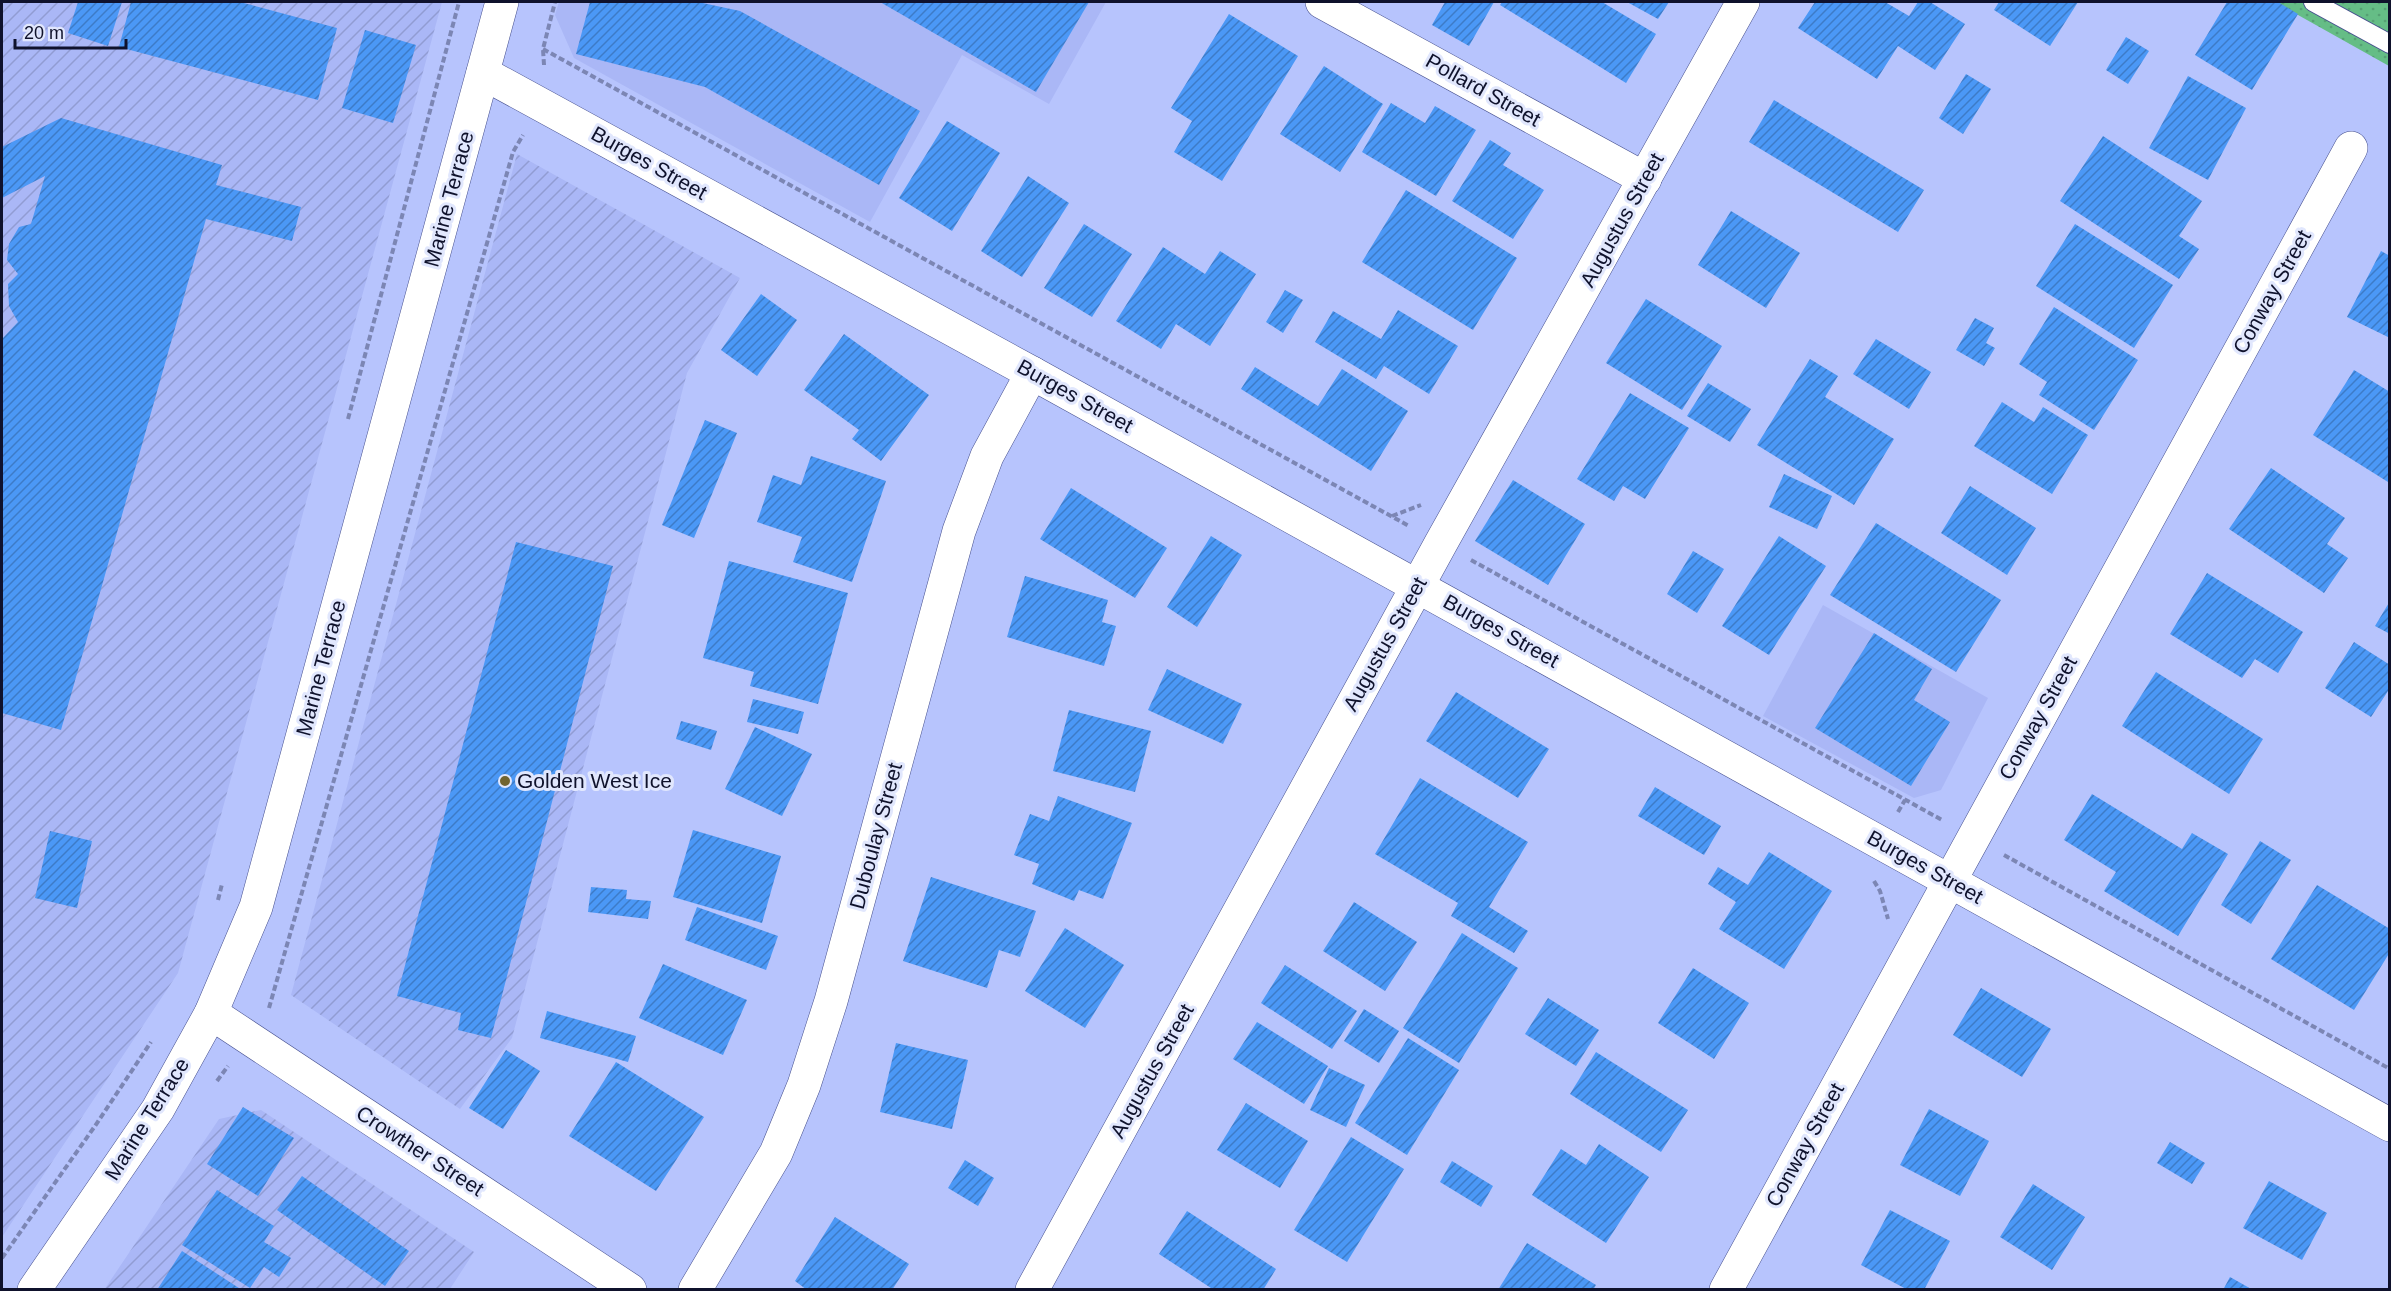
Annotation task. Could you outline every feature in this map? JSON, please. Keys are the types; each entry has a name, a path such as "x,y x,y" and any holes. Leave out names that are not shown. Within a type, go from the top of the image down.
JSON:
{"street":[{"name":"Marine Terrace","path":"34,1290 158,1108 211,1013 256,907 502,2"},
{"name":"Pollard Street","path":"1322,2 1645,179"},
{"name":"Augustus Street","path":"1032,1290 1418,585 1743,2"},
{"name":"Burges Street","path":"483,72 1418,585 2390,1125"},
{"name":"Conway Street","path":"1726,1290 2351,148"},
{"name":"Duboulay Street","path":"695,1290 776,1154 804,1085 831,1001 959,531 987,456 1032,373"},
{"name":"Crowther Street","path":"211,1013 630,1290"}],"lane":[{"path":"2313,2 2390,44"}],"path":[{"path":"346,428 459,2"},
{"path":"544,69 543,49 555,2"},
{"path":"543,49 1405,524"},
{"path":"267,1014 513,152 527,130"},
{"path":"1470,560 1925,810"},
{"path":"1998,852 2390,1069"},
{"path":"216,903 223,882"},
{"path":"2,1258 95,1126 154,1037"}],"shaded area":[{"path":"2,2 442,2 178,973 2,1237"},
{"path":"559,2 1106,2 1049,104 962,55 870,222 574,58 555,15"},
{"path":"517,154 740,278 687,373 512,1038 460,1109 291,995"},
{"path":"1823,605 1988,698 1941,790 1914,798 1763,716"},
{"path":"261,1110 474,1252 450,1289 104,1290 219,1119"}],"green space":[{"path":"2275,2 2389,2 2389,66"}],"building":[{"path":"78,2 122,2 108,46 68,33"},
{"path":"131,2 240,2 337,28 318,100 119,47"},
{"path":"590,2 698,2 740,11 920,111 879,185 705,87 576,54"},
{"path":"880,2 1089,2 1036,92"},
{"path":"1445,2 1494,2 1469,46 1432,25"},
{"path":"1502,2 1602,2 1656,34 1626,83 1500,5"},
{"path":"1627,2 1669,2 1658,19"},
{"path":"1815,2 1885,2 1909,16 1918,2 1930,2 1965,24 1935,70 1898,46 1877,79 1798,28"},
{"path":"1999,2 2078,2 2050,46 1994,10"},
{"path":"2227,2 2278,2 2298,14 2252,90 2195,55"},
{"path":"1229,14 1298,56 1222,181 1174,152 1192,121 1171,108"},
{"path":"365,30 416,45 393,123 342,108"},
{"path":"2126,37 2149,51 2128,84 2106,70"},
{"path":"1324,66 1383,104 1340,172 1280,134"},
{"path":"1966,74 1991,89 1963,134 1939,118"},
{"path":"2188,76 2246,108 2208,180 2149,148"},
{"path":"1774,100 1924,190 1898,232 1749,142"},
{"path":"1391,103 1425,123 1435,106 1476,130 1436,196 1362,152"},
{"path":"61,118 222,165 216,185 301,207 292,241 206,219 61,730 2,713 2,339 18,322 9,306 8,284 18,274 7,260 9,244 19,227 31,224 45,176 2,198 2,147"},
{"path":"947,121 1000,153 952,231 899,198"},
{"path":"2103,136 2202,201 2179,236 2199,249 2179,279 2060,201"},
{"path":"1490,140 1511,153 1503,165 1544,190 1513,239 1452,201"},
{"path":"1028,176 1069,203 1022,277 981,251"},
{"path":"1406,190 1517,258 1473,330 1362,262"},
{"path":"1731,211 1800,253 1766,308 1698,265"},
{"path":"1084,224 1132,254 1092,317 1044,288"},
{"path":"2075,224 2173,285 2134,348 2036,286"},
{"path":"1163,247 1205,274 1220,251 1256,274 1210,346 1176,324 1161,349 1116,321"},
{"path":"2381,251 2390,256 2390,338 2347,317"},
{"path":"1285,290 1303,300 1283,333 1266,322"},
{"path":"761,294 797,320 757,376 721,350"},
{"path":"1646,299 1722,346 1682,410 1606,363"},
{"path":"2054,307 2138,360 2094,430 2039,395 2047,382 2019,364"},
{"path":"1398,310 1458,346 1429,394 1384,366 1376,379 1315,342 1333,311 1381,339"},
{"path":"1975,318 1994,328 1986,343 1995,348 1984,366 1956,350"},
{"path":"844,334 929,395 881,461 852,439 859,430 804,390"},
{"path":"1876,339 1931,372 1909,409 1853,374"},
{"path":"1810,359 1838,376 1825,397 1894,439 1854,505 1757,445"},
{"path":"1255,367 1318,406 1342,369 1408,411 1371,471 1241,389"},
{"path":"2354,370 2390,392 2388,482 2313,435"},
{"path":"1708,383 1751,409 1730,442 1687,416"},
{"path":"1630,393 1689,428 1645,499 1623,486 1614,501 1577,479"},
{"path":"2002,402 2034,422 2043,407 2088,435 2052,494 1974,446"},
{"path":"705,420 737,433 694,538 662,525"},
{"path":"811,456 886,481 852,582 793,562 802,537 757,522 773,475 801,485"},
{"path":"2271,468 2345,518 2327,544 2348,558 2324,593 2229,529"},
{"path":"1784,474 1832,496 1817,529 1769,507"},
{"path":"1513,480 1585,524 1548,585 1475,541"},
{"path":"1970,486 2036,528 2007,575 1941,533"},
{"path":"1071,488 1167,548 1135,598 1040,539"},
{"path":"1876,523 2001,600 1956,672 1830,595"},
{"path":"1211,536 1242,555 1197,627 1167,607"},
{"path":"1779,536 1826,566 1769,655 1722,626"},
{"name":"Golden West Ice","path":"516,542 613,566 491,1038 458,1030 461,1013 397,996"},
{"path":"1693,551 1724,569 1697,613 1667,594"},
{"path":"729,561 848,593 818,704 750,686 754,672 703,658"},
{"path":"2207,573 2303,632 2278,673 2255,659 2242,678 2170,634"},
{"path":"1025,576 1108,600 1102,622 1116,626 1104,666 1007,637"},
{"path":"2390,601 2390,634 2375,626"},
{"path":"1874,633 1932,669 1914,700 1950,722 1911,786 1815,728"},
{"path":"2354,642 2390,665 2390,688 2371,717 2325,688"},
{"path":"1167,669 1242,704 1223,744 1148,710"},
{"path":"2156,672 2263,739 2229,794 2122,726"},
{"path":"1456,692 1549,749 1518,798 1426,741"},
{"path":"753,699 804,712 798,734 747,722"},
{"path":"1069,710 1151,731 1135,792 1053,771"},
{"path":"681,721 717,731 711,750 676,739"},
{"path":"755,727 812,754 782,816 725,789"},
{"path":"1420,778 1528,842 1489,907 1528,931 1514,953 1451,916 1458,903 1375,854"},
{"path":"1655,787 1721,826 1704,855 1638,816"},
{"path":"2092,794 2182,849 2192,833 2228,854 2178,936 2104,891 2116,872 2064,840"},
{"path":"1058,796 1132,823 1103,899 1079,890 1074,901 1032,884 1039,864 1014,855 1030,814 1049,821"},
{"path":"693,830 781,856 762,923 673,897"},
{"path":"50,831 92,841 77,908 35,898"},
{"path":"2260,841 2291,860 2251,924 2221,905"},
{"path":"1769,852 1832,891 1784,969 1719,929 1736,902 1708,884 1718,867 1748,885"},
{"path":"931,877 1036,911 1020,957 999,950 987,988 903,961"},
{"path":"2317,885 2390,929 2390,952 2354,1010 2271,959"},
{"path":"591,887 627,890 626,899 651,901 648,919 588,912"},
{"path":"1354,902 1417,942 1385,991 1323,951"},
{"path":"697,907 778,936 766,970 685,940"},
{"path":"1065,928 1124,965 1085,1028 1025,991"},
{"path":"1462,933 1518,968 1459,1063 1403,1028"},
{"path":"663,964 747,1000 723,1055 639,1018"},
{"path":"1285,965 1357,1011 1332,1049 1261,1003"},
{"path":"1693,968 1749,1003 1714,1059 1658,1023"},
{"path":"1981,988 2051,1029 2022,1077 1953,1035"},
{"path":"1548,998 1599,1030 1576,1066 1525,1034"},
{"path":"1364,1009 1399,1031 1379,1063 1344,1041"},
{"path":"547,1011 636,1036 628,1062 540,1038"},
{"path":"1257,1022 1328,1066 1304,1104 1233,1059"},
{"path":"1408,1038 1459,1070 1407,1155 1355,1123"},
{"path":"896,1043 968,1060 952,1129 880,1112"},
{"path":"506,1050 540,1071 503,1129 469,1108"},
{"path":"1596,1052 1688,1110 1661,1152 1570,1094"},
{"path":"616,1062 704,1117 656,1191 569,1136"},
{"path":"1329,1068 1365,1085 1346,1127 1310,1110"},
{"path":"1246,1103 1308,1141 1280,1188 1217,1150"},
{"path":"243,1107 294,1138 258,1196 207,1164"},
{"path":"1929,1109 1989,1141 1960,1196 1900,1165"},
{"path":"1351,1137 1404,1169 1347,1262 1294,1230"},
{"path":"2170,1142 2205,1163 2192,1184 2157,1163"},
{"path":"1599,1144 1649,1177 1606,1243 1532,1195 1561,1149 1586,1165"},
{"path":"965,1160 994,1178 978,1206 948,1188"},
{"path":"1452,1161 1493,1186 1481,1207 1440,1182"},
{"path":"302,1176 409,1251 385,1286 277,1210"},
{"path":"2269,1181 2327,1213 2302,1260 2243,1228"},
{"path":"2033,1184 2085,1217 2052,1270 2000,1237"},
{"path":"217,1190 274,1226 264,1242 291,1258 279,1277 264,1267 250,1288 182,1245"},
{"path":"1890,1210 1950,1241 1924,1290 1908,1290 1861,1265"},
{"path":"1187,1211 1276,1269 1263,1290 1214,1290 1159,1254"},
{"path":"835,1217 909,1264 892,1290 807,1290 795,1281"},
{"path":"1527,1243 1596,1285 1593,1290 1498,1290"},
{"path":"182,1251 242,1290 157,1290"},
{"path":"2230,1277 2253,1290 2223,1290"}],"place":[{"name":"Golden West Ice","path":"505,781"}]}
